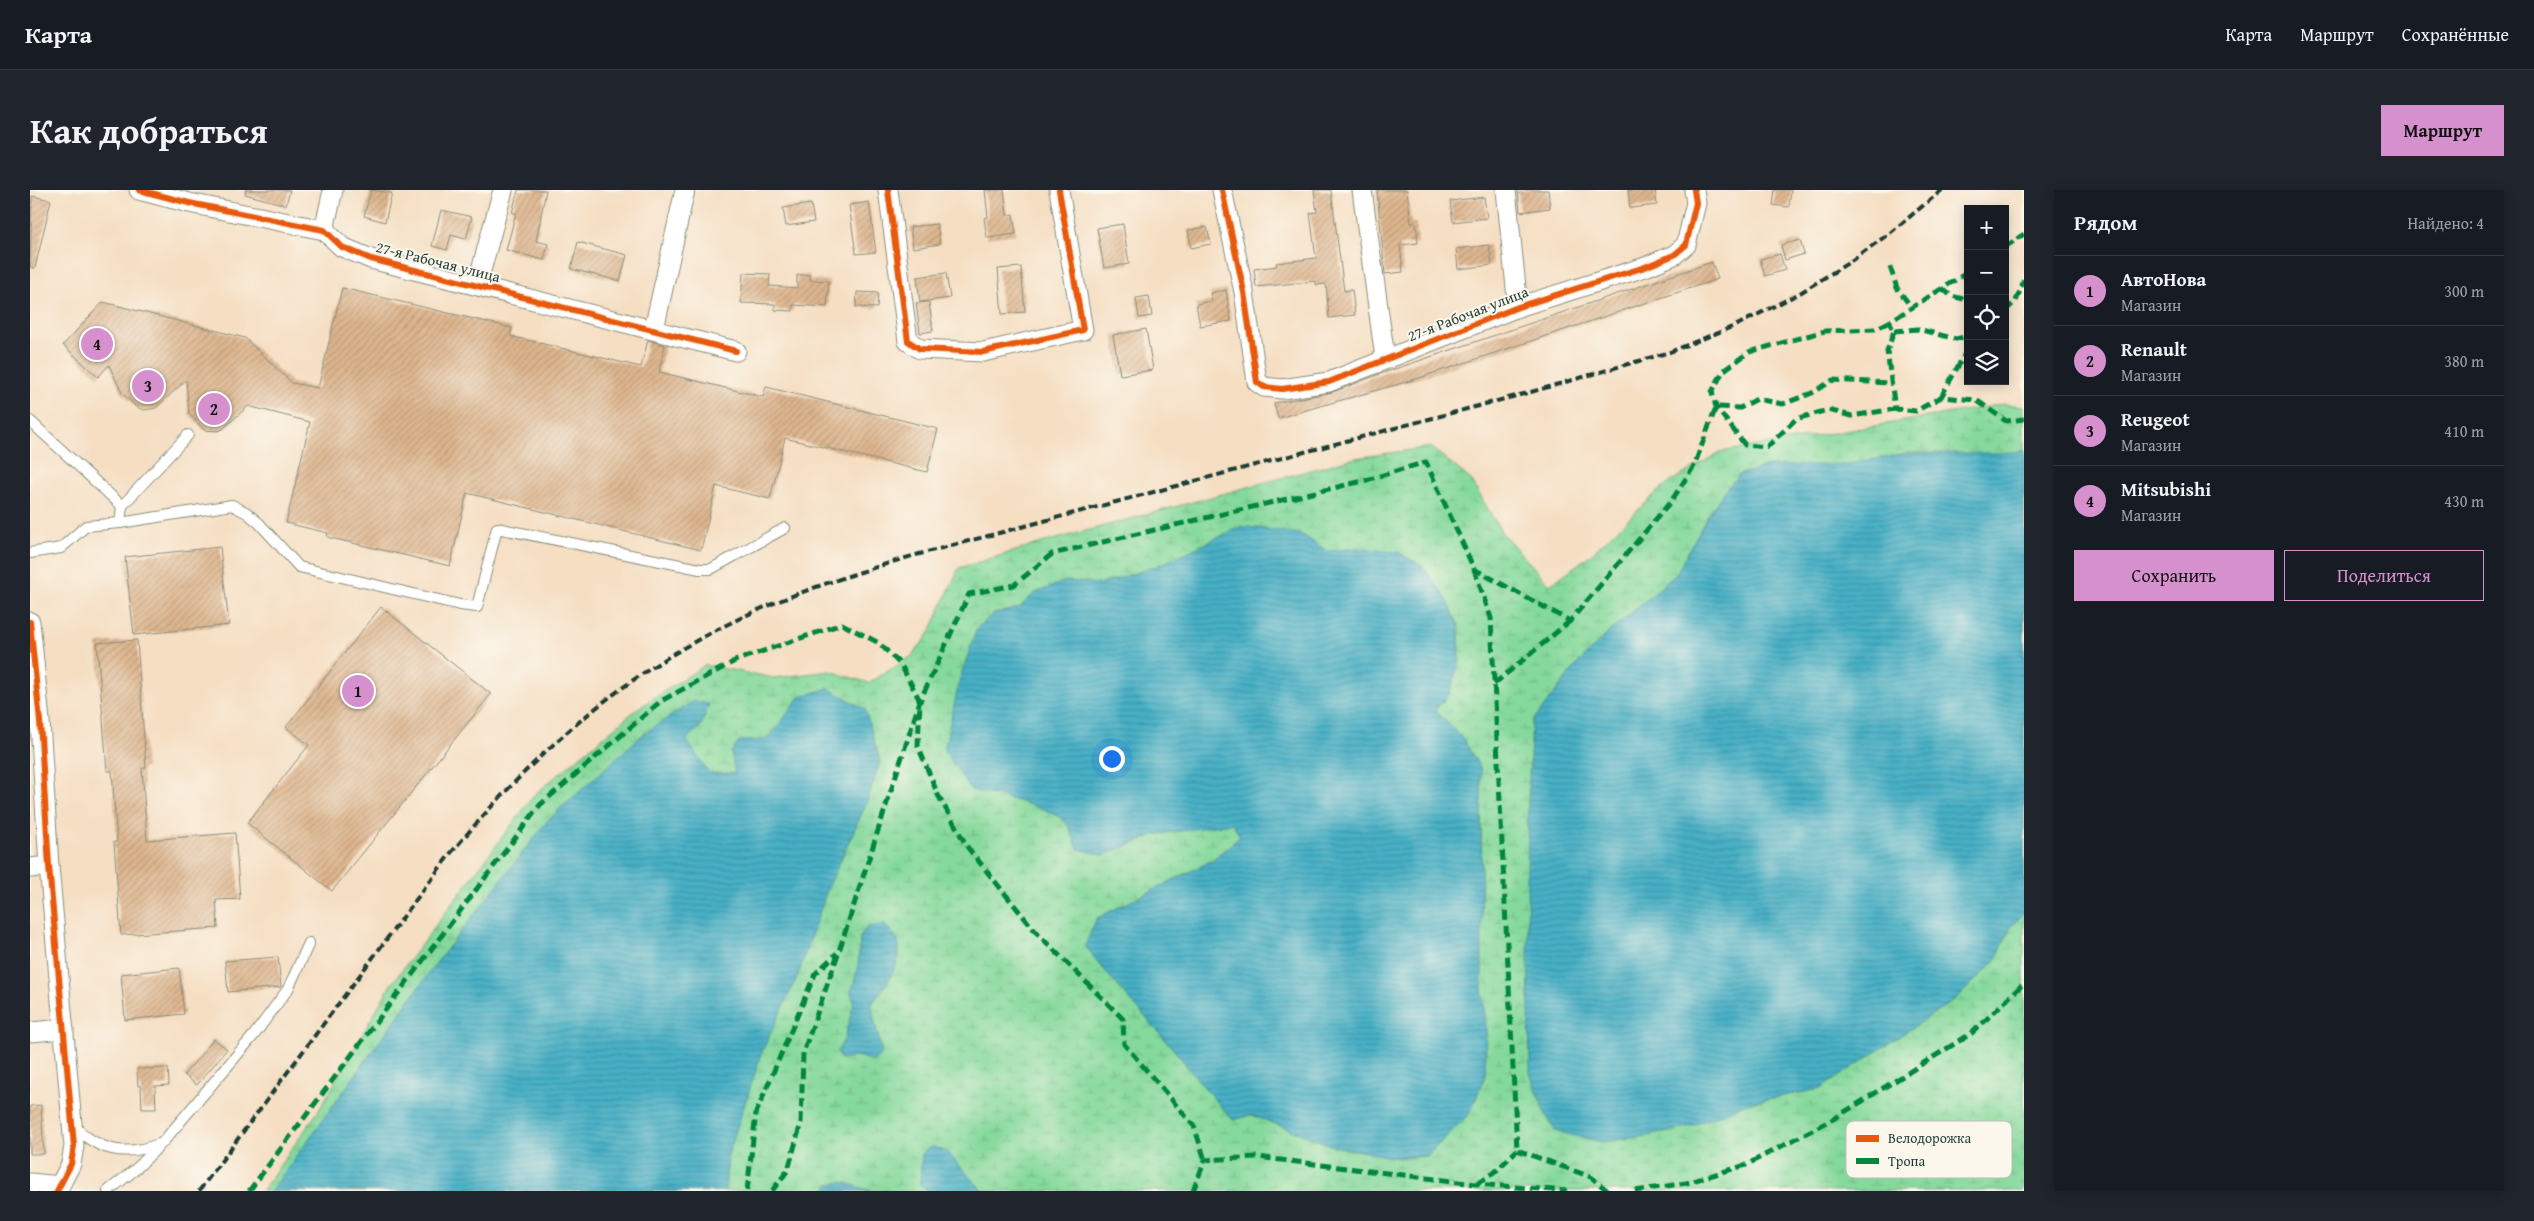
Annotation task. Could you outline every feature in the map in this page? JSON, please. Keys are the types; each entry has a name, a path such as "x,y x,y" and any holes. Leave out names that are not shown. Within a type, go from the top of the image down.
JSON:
{"street":[{"path":"139,190 189,204 324,230 333,190"},
{"path":"477,286 503,190"},
{"path":"654,329 685,190"},
{"path":"888,190 908,341 920,349 983,352 1082,330 1059,190"},
{"name":"27-я Рабочая улица","path":"1222,190 1244,292 1256,382 1264,386 1282,389 1329,382 1385,358 1518,307 1645,267 1674,255 1686,246 1696,203 1694,190"},
{"path":"1362,190 1385,358"},
{"path":"1506,190 1518,307"},
{"name":"27-я Рабочая улица","path":"324,230 342,247 371,259 736,351"},
{"path":"30,622 39,867 64,1029 74,1146 71,1164 58,1188 30,1183"},
{"path":"30,1032 64,1029"}],"lane":[{"path":"30,421 122,506"},
{"path":"120,523 122,506 188,435"},
{"path":"30,552 60,548 86,526 120,523 232,505 247,513 259,523 299,567 460,605 477,607 497,528 711,569 785,528"},
{"path":"108,1191 138,1168 162,1143 254,1035 288,989 309,943"},
{"path":"72,1124 87,1139 106,1148 132,1151 162,1143"}],"green space":[{"path":"2004,404 2024,406 2024,1191 262,1191 319,1110 390,986 535,794 637,709 705,665 774,678 830,671 869,683 912,656 929,634 959,568 1045,542 1355,458 1431,447 1471,480 1502,533 1550,585 1590,555 1666,484 1721,452"}],"water":[{"path":"2024,451 2024,913 2010,928 1996,960 1956,999 1820,1089 1747,1103 1692,1126 1653,1135 1602,1142 1555,1131 1544,1111 1530,1074 1527,880 1528,797 1532,722 1579,662 1607,634 1676,574 1707,517 1726,489 1740,474 1769,466 1849,464 1907,453 1996,453"},
{"path":"1242,526 1301,534 1327,551 1356,548 1398,552 1422,566 1445,596 1459,626 1460,660 1450,693 1435,710 1463,739 1481,769 1482,988 1486,1026 1485,1076 1470,1113 1427,1156 1397,1158 1333,1146 1252,1115 1233,1120 1085,945 1097,918 1211,861 1240,837 1233,823 1154,835 1104,855 1078,849 1069,827 1057,816 1034,806 971,790 944,750 960,678 977,628 993,614 1019,608 1035,593 1066,581 1101,584 1157,566"},
{"path":"828,688 865,709 880,761 867,802 827,890 798,975 762,1052 728,1155 725,1191 271,1191 437,962 548,820 642,735 693,701 709,704 701,726 686,739 709,773 735,773 731,752 740,741 764,740 778,727 798,698"},
{"path":"884,924 895,936 899,953 897,963 888,982 871,1005 882,1053 873,1061 857,1056 844,1060 839,1058 838,1050 844,1040 854,1003 851,992 858,967 860,937 867,927"},
{"path":"931,1146 947,1152 983,1191 928,1191 920,1184 922,1154"},
{"path":"842,1182 871,1191 825,1191 829,1184"}],"building":[{"path":"246,190 290,190 286,205 245,194"},
{"path":"371,190 392,193 385,222 364,216"},
{"path":"518,190 546,190 536,241 548,244 544,260 506,250 516,213 512,213"},
{"path":"985,190 1004,190 1007,215 1013,214 1016,234 987,238 984,218 988,217"},
{"path":"1314,190 1331,190 1344,291 1352,290 1355,315 1329,318 1326,284 1316,285 1316,281 1256,287 1254,269 1277,266 1276,263 1316,258 1310,213 1317,212"},
{"path":"1377,190 1407,190 1411,223 1416,223 1418,243 1400,245 1403,272 1385,274"},
{"path":"1518,190 1548,190 1550,208 1520,212"},
{"path":"1628,190 1655,190 1657,205 1630,208"},
{"path":"1775,190 1791,190 1789,207 1773,205"},
{"path":"32,196 51,200 35,268 30,267"},
{"path":"1484,197 1487,218 1453,222 1450,201"},
{"path":"869,202 876,252 856,254 849,205"},
{"path":"811,204 814,222 786,226 783,208"},
{"path":"441,210 472,217 466,239 451,235 447,250 432,246"},
{"path":"937,224 940,244 913,248 910,227"},
{"path":"1123,224 1129,264 1104,268 1097,228"},
{"path":"1207,227 1211,244 1191,248 1188,230"},
{"path":"1800,240 1804,254 1785,260 1781,245"},
{"path":"578,242 627,255 620,281 571,269"},
{"path":"1489,245 1492,265 1458,269 1456,249"},
{"path":"1780,254 1785,270 1765,276 1760,259"},
{"path":"1712,262 1718,279 1413,380 1278,418 1274,403 1333,392 1380,374"},
{"path":"1021,267 1025,312 1002,314 998,269"},
{"path":"743,273 770,274 769,286 797,288 797,275 810,275 810,280 829,281 827,307 793,305 793,311 775,310 775,304 741,303"},
{"path":"946,273 950,298 920,302 917,277"},
{"path":"342,288 512,328 510,336 641,367 648,340 665,345 659,372 763,397 766,387 938,429 927,472 785,438 770,499 716,486 701,550 467,493 450,566 327,537 328,533 286,523 310,422 248,406 223,429 218,431 204,430 189,414 186,380 156,408 144,410 136,407 122,393 109,365 98,377 63,345 103,302 245,338 292,383 318,388"},
{"path":"1226,290 1231,321 1200,326 1196,304 1212,301 1210,293"},
{"path":"857,292 878,293 877,308 856,307"},
{"path":"1149,296 1152,316 1139,318 1136,298"},
{"path":"929,302 933,331 920,333 916,303"},
{"path":"1146,329 1153,370 1120,375 1113,335"},
{"path":"220,547 229,625 134,635 125,557"},
{"path":"381,607 491,694 332,891 247,823 309,745 286,727"},
{"path":"137,640 146,768 142,768 147,840 235,833 240,899 216,900 218,928 121,935 114,842 117,842 112,771 107,771 97,643"},
{"path":"278,957 281,987 228,992 225,961"},
{"path":"179,968 184,1014 125,1020 121,974"},
{"path":"214,1039 227,1049 197,1085 184,1075"},
{"path":"168,1068 169,1085 155,1086 156,1109 142,1109 141,1086 138,1086 137,1069"},
{"path":"41,1105 44,1154 30,1154 30,1106"}],"railway":[{"path":"199,1191 450,854 484,815 518,778 589,713 627,684 668,657 711,633 777,602 912,556 1531,392 1670,352 1737,325 1800,293 1848,263 1890,233 1942,190"}],"marked path":[{"path":"2009,244 2024,234"},
{"path":"1890,267 1897,288 1912,308"},
{"path":"1964,275 1889,322 1894,331 1887,351 1895,409 1916,411 1941,397 1976,400 2006,421 2024,419"},
{"path":"2009,307 2016,301 2024,280"},
{"path":"1942,288 1951,296 1964,299"},
{"path":"1889,322 1875,329 1825,331 1749,352 1723,371 1712,392 1716,407 1745,445 1767,447 1796,419 1828,410 1852,416 1895,409"},
{"path":"1894,331 1918,329 1956,339 1964,337"},
{"path":"1941,397 1964,355"},
{"path":"772,1191 788,1170 801,1123 803,1053 839,951 920,701 969,594 1014,585 1052,554 1363,481 1426,462 1474,569 1570,621 1672,500 1694,466 1716,407 1740,408 1757,399 1783,404 1812,393 1833,380 1891,383"},
{"path":"1474,569 1491,618 1517,1150 1591,1177 1608,1191"},
{"path":"1494,684 1570,621"},
{"path":"249,1191 540,805 661,701 737,660 842,624 879,643 901,665 920,701 918,746 938,795 968,848 1036,932 1123,1019 1124,1044 1194,1126 1205,1160"},
{"path":"747,1191 756,1113 815,974 837,953"},
{"path":"1635,1191 1686,1183 1746,1165 1835,1118 1972,1033 2024,983"},
{"path":"1477,1183 1494,1173 1517,1150"},
{"path":"1193,1191 1205,1160 1257,1157 1476,1184 1567,1191"}],"cycle path":[{"path":"139,190 189,203 324,230 342,247 371,259 736,351"},
{"path":"888,190 908,341 920,349 983,352 1083,330 1059,190"},
{"path":"1222,190 1244,292 1257,382 1264,387 1282,389 1329,382 1518,307 1645,267 1674,255 1686,245 1696,203 1694,190"},
{"path":"30,622 40,721 49,866 74,1146 71,1164 57,1191"}],"place":[{"name":"Mitsubishi","path":"97,344"},
{"name":"Reugeot","path":"148,386"},
{"name":"Renault","path":"214,409"},
{"name":"АвтоНова","path":"358,691"}]}
